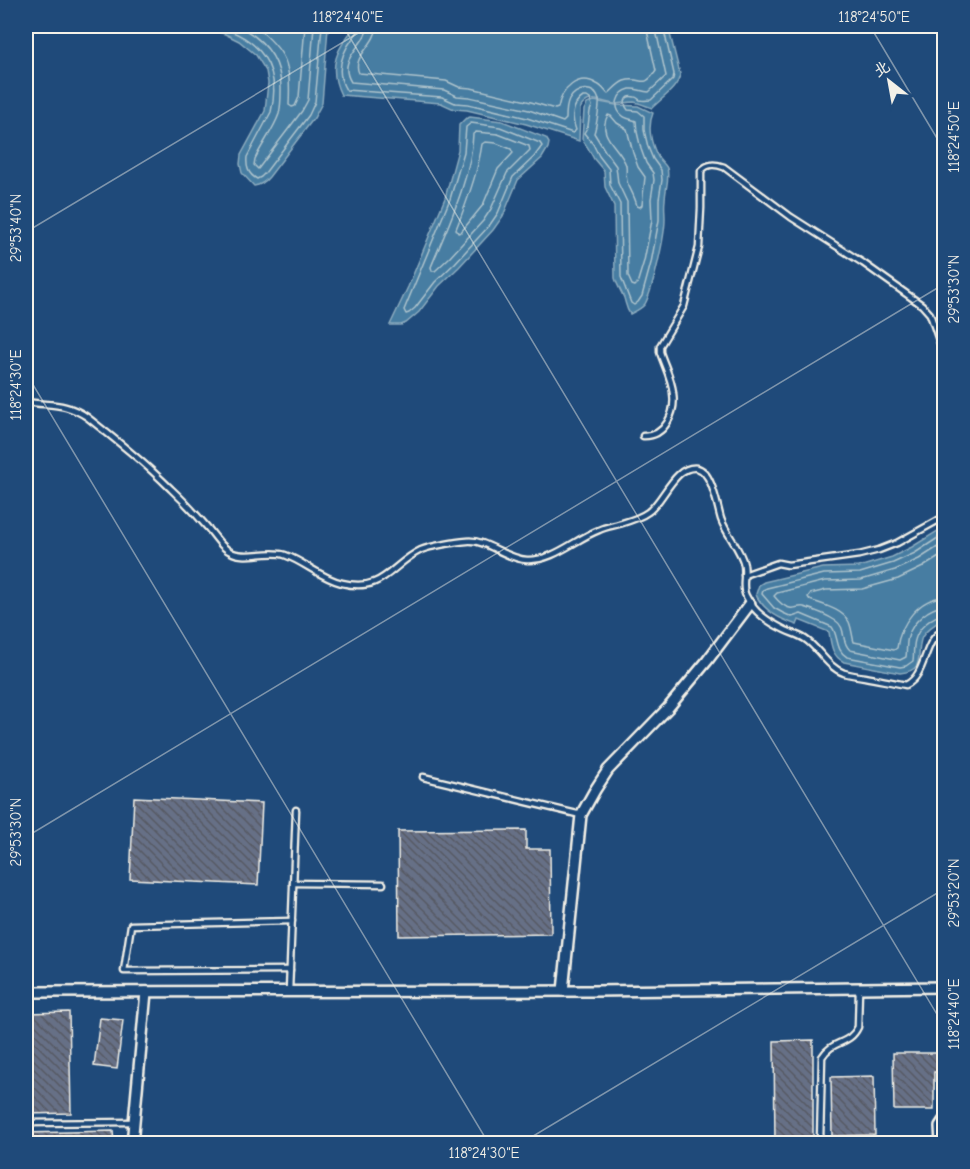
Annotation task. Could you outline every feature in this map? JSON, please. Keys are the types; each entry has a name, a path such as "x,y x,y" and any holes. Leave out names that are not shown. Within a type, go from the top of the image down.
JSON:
{"street":[{"path":"563,991 581,815 608,770 668,708 750,604"},
{"path":"26,992 563,991 945,987"},
{"path":"132,1143 146,992"},
{"path":"940,1143 940,1126 945,1120"}],"lane":[{"path":"643,436 652,436 660,431 669,422 672,413 674,392 660,346 684,306 700,240 701,171 709,165 724,167 790,217 864,263 922,305 930,314 945,363"},
{"path":"26,402 64,406 87,417 153,471 191,509 221,544 233,553 284,555 338,582 359,585 376,582 421,550 466,541 478,542 520,560 535,560 550,556 598,530 647,514 680,474 687,469 696,468 705,472 709,480 722,523 744,565 744,592 750,604 759,615 805,639 842,672 906,685 918,675 932,641 939,632 945,630"},
{"path":"744,575 778,563 788,565 879,550 945,517"},
{"path":"423,777 581,815"},
{"path":"289,991 296,810"},
{"path":"293,883 383,884"},
{"path":"290,970 124,971 131,925 292,921"},
{"path":"820,1141 822,1057 831,1046 847,1040 856,1032 859,988"},
{"path":"26,1123 134,1122"}],"water":[{"path":"196,26 325,26 328,28 322,103 314,118 269,177 259,185 254,186 242,173 240,164 241,155 265,111 268,83 266,71 256,55 239,41 225,34"},
{"path":"356,26 668,26 680,74 673,88 652,108 634,102 614,104 595,100 587,101 580,109 579,141 526,124 454,109 441,103 341,95 335,75 336,58"},
{"path":"594,101 638,106 653,113 650,130 653,147 668,172 664,227 655,275 645,304 630,314 615,278 614,206 605,187 604,171 582,139 584,110 587,104"},
{"path":"470,117 502,121 546,138 549,143 548,148 542,158 518,180 503,216 493,230 439,286 419,312 406,323 390,325 445,198 458,150 459,125"},
{"path":"944,527 944,619 926,631 920,643 917,665 908,672 900,673 844,662 840,660 831,646 829,632 799,620 797,625 785,620 769,611 757,597 759,585 764,582 823,568 859,567 892,557"}],"building":[{"path":"134,797 262,803 258,885 130,879"},
{"path":"526,830 526,849 550,849 551,934 399,936 398,831"},
{"path":"69,1012 71,1113 26,1114 26,1013"},
{"path":"100,1018 123,1020 117,1069 94,1066"},
{"path":"813,1040 813,1143 775,1143 774,1041"},
{"path":"893,1053 945,1053 945,1072 934,1072 934,1110 894,1110"},
{"path":"874,1076 875,1135 832,1136 831,1077"},
{"path":"113,1131 114,1143 26,1143 26,1133"}]}
